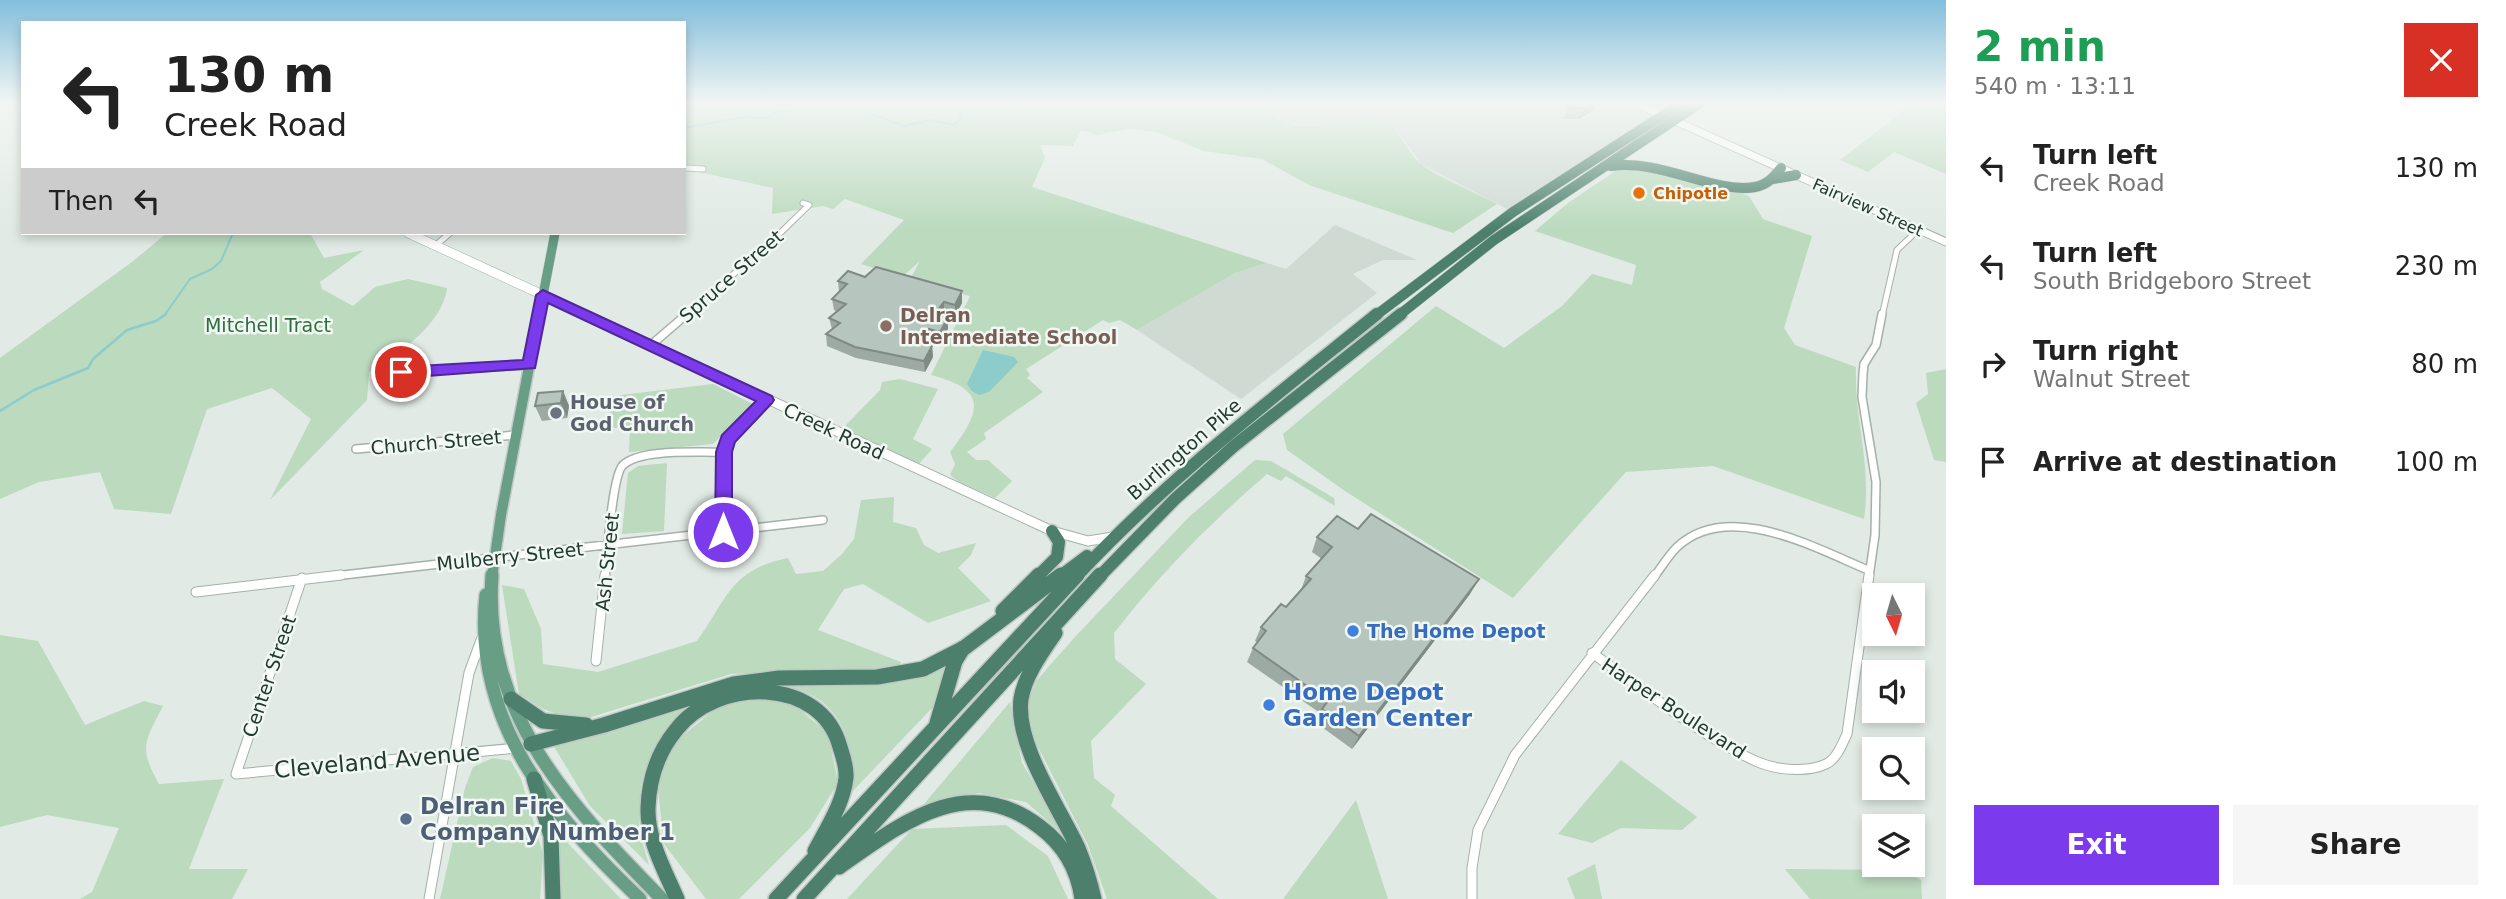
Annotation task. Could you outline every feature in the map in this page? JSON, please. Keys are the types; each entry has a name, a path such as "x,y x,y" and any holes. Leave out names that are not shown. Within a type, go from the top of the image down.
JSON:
{"highway":[{"name":"Burlington Pike","path":"776,899 1113,537 1201,457 1406,290 1513,212 1621,145"},
{"name":"Burlington Pike","path":"804,899 1090,586 1175,499 1247,436 1459,266 1631,145"},
{"path":"1597,171 1618,164 1642,163 1745,188 1796,175"},
{"path":"1773,179 1781,168"},
{"path":"983,633 1057,558 1059,542 1052,531"},
{"path":"525,746 604,725 733,684 779,678 901,674 923,669 964,648 1113,537"},
{"path":"1090,586 1048,643 1029,675 1020,702 1023,734 1074,839 1092,885 1094,899"},
{"path":"935,728 956,661 964,648"},
{"path":"677,899 652,833 648,810 654,765 664,746 692,713 731,694 752,690 792,695 825,716 836,732 844,750 847,769 845,788 808,866"},
{"path":"511,699 543,720 570,725 604,725"},
{"path":"534,779 551,836 553,899"},
{"path":"822,879 915,817 956,804 977,802 1017,811 1049,834 1063,850 1074,870 1082,899"}],"main road":[{"name":"Creek Road","path":"412,235 543,295"},
{"path":"555,235 484,607 484,653 498,709 586,820 662,899"},
{"path":"494,558 491,606 497,653 534,779 571,829 640,899"}],"street":[{"name":"Fairview Street","path":"1731,145 1946,242"},
{"path":"686,168 704,169"},
{"name":"Spruce Street","path":"651,345 773,240 806,204"},
{"name":"Harper Boulevard","path":"1592,653 1706,732 1759,762 1795,770 1826,764 1836,756 1847,734 1868,569 1875,535 1876,482 1861,397 1864,364 1876,345 1893,260 1897,250 1917,230"},
{"path":"435,246 448,235"},
{"name":"Creek Road","path":"543,295 1052,531 1088,541 1113,537"},
{"path":"401,372 529,365"},
{"path":"723,532 724,452 728,440 766,400"},
{"name":"Church Street","path":"356,449 516,435"},
{"name":"Ash Street","path":"596,661 616,480 624,464 649,456 724,452"},
{"name":"Mulberry Street","path":"196,592 823,520"},
{"path":"1472,899 1472,868 1478,830 1515,755 1592,653 1677,547 1691,534 1722,526 1750,527 1782,536 1868,569"},
{"name":"Center Street","path":"236,774 302,578"},
{"path":"429,899 469,673 483,634"},
{"name":"Cleveland Avenue","path":"236,774 455,755 525,746"}],"shaded area":[{"path":"1407,145 1617,145 1513,212 1421,164"},
{"path":"1335,225 1417,260 1383,260 1353,274 1377,293 1241,399 1137,330 1235,273 1267,263 1286,269"}],"green space":[{"path":"686,145 1074,145 1040,145 1045,158 1032,187 1267,263 1235,273 1137,330 1120,320 1109,323 1103,320 1026,369 1030,375 1027,378 1043,392 984,433 986,439 967,452 976,460 988,460 1012,481 995,498 959,482 950,475 955,464 950,452 969,424 974,403 963,387 931,375 970,296 909,281 920,261 902,277 861,264 904,220 845,199 833,209 823,206 772,214 773,188 686,169"},
{"path":"1189,145 1405,145 1428,169 1497,204 1453,233 1309,185 1262,159 1204,151"},
{"path":"1860,145 1946,145 1946,174 1894,152 1868,172 1840,160"},
{"path":"1640,167 1704,181 1749,196 1763,219 1812,236 1784,328 1795,345 1856,367 1866,480 1864,519 1713,466 1626,472 1513,598 1345,491 1287,450 1283,434 1436,306 1504,348 1562,306 1592,274 1632,285 1636,265 1535,231 1568,203 1617,170"},
{"name":"Mitchell Tract","path":"165,235 311,235 324,258 364,250 320,282 322,289 353,306 375,287 408,279 447,288 444,301 428,326 405,347 369,372 367,400 270,500 311,419 272,388 207,409 171,514 114,509 100,472 39,482 0,499 0,358 132,262"},
{"path":"1946,369 1946,462 1934,460 1916,403 1928,394 1926,373"},
{"path":"900,379 938,389 913,439 932,449 919,464 849,431 845,426 880,390 882,382"},
{"path":"713,384 753,404 713,444 629,452 630,427 608,428 613,396"},
{"path":"1255,460 1271,461 1334,498 1335,506 1286,476 1281,481 1267,474 1206,530 1149,590 1114,633 1115,659 1146,684 1091,741 1094,778 1115,795 1111,806 1218,899 1107,899 1088,845 1034,739 1027,703 1037,680 1074,638 1189,517"},
{"path":"667,463 664,531 622,534 628,473 638,466"},
{"path":"894,497 893,522 916,528 924,545 938,553 976,543 971,555 958,568 991,601 928,623 863,584 844,589 818,630 901,662 899,668 731,674 578,721 543,709 519,694 502,585 524,589 541,629 543,664 598,672 697,641 732,588 742,578 769,563 788,558 796,574 823,571 854,539 861,500"},
{"path":"0,635 38,641 85,725 144,701 163,706 146,744 148,761 159,784 224,779 189,869 248,869 232,899 80,899 92,892 119,828 47,815 0,827"},
{"path":"947,668 932,708 850,794 852,766 842,726 825,704 809,694 782,684 915,677"},
{"path":"756,697 794,705 828,733 838,783 810,828 739,899 706,899 664,844 657,781 675,742 715,709"},
{"path":"1010,702 1022,763 1066,837 1026,802 979,793 924,804"},
{"path":"696,703 662,734 641,785 639,831 649,865 590,806 553,745"},
{"path":"493,758 511,761 521,779 543,854 540,899 440,899 465,788 473,767"},
{"path":"1621,760 1697,817 1682,830 1621,828 1592,843 1558,834"},
{"path":"1356,800 1388,899 1283,899"},
{"path":"1006,825 1048,856 1068,899 847,899 912,829"},
{"path":"560,835 621,899 559,899"},
{"path":"1595,864 1602,899 1575,899 1567,878"},
{"path":"1785,869 1862,870 1862,877 1916,877 1921,880 1922,899 1810,899"}],"water":[{"path":"983,350 1014,357 1018,362 989,392 979,395 967,384"}],"building":[{"path":"876,267 962,291 955,305 944,302 940,307 936,315 948,318 940,332 929,329 919,343 932,346 924,361 855,347 826,334 840,323 829,318 846,304 832,299 847,284 838,281 848,271 865,277"},
{"path":"563,391 561,403 535,406 538,393"},
{"name":"The Home Depot","path":"1371,514 1479,579 1359,736 1322,709 1328,701 1253,648 1266,631 1261,627 1281,604 1286,607 1311,579 1306,576 1332,547 1317,537 1337,516 1358,529"}],"waterway":[{"path":"165,315 190,279 212,269 221,261 232,235"},
{"path":"0,411 34,390 88,368 93,359 127,330 156,321 165,315"}],"place":[{"name":"Chipotle","path":"1639,193"},
{"name":"Delran Intermediate School","path":"886,326"},
{"name":"House of God Church","path":"556,413"},
{"name":"The Home Depot","path":"1353,631"},
{"name":"Home Depot Garden Center","path":"1269,705"},
{"name":"Delran Fire Company Number 1","path":"406,819"}],"route":[{"path":"401,372 529,365 543,295 766,400 728,440 724,452 723,532"}]}
